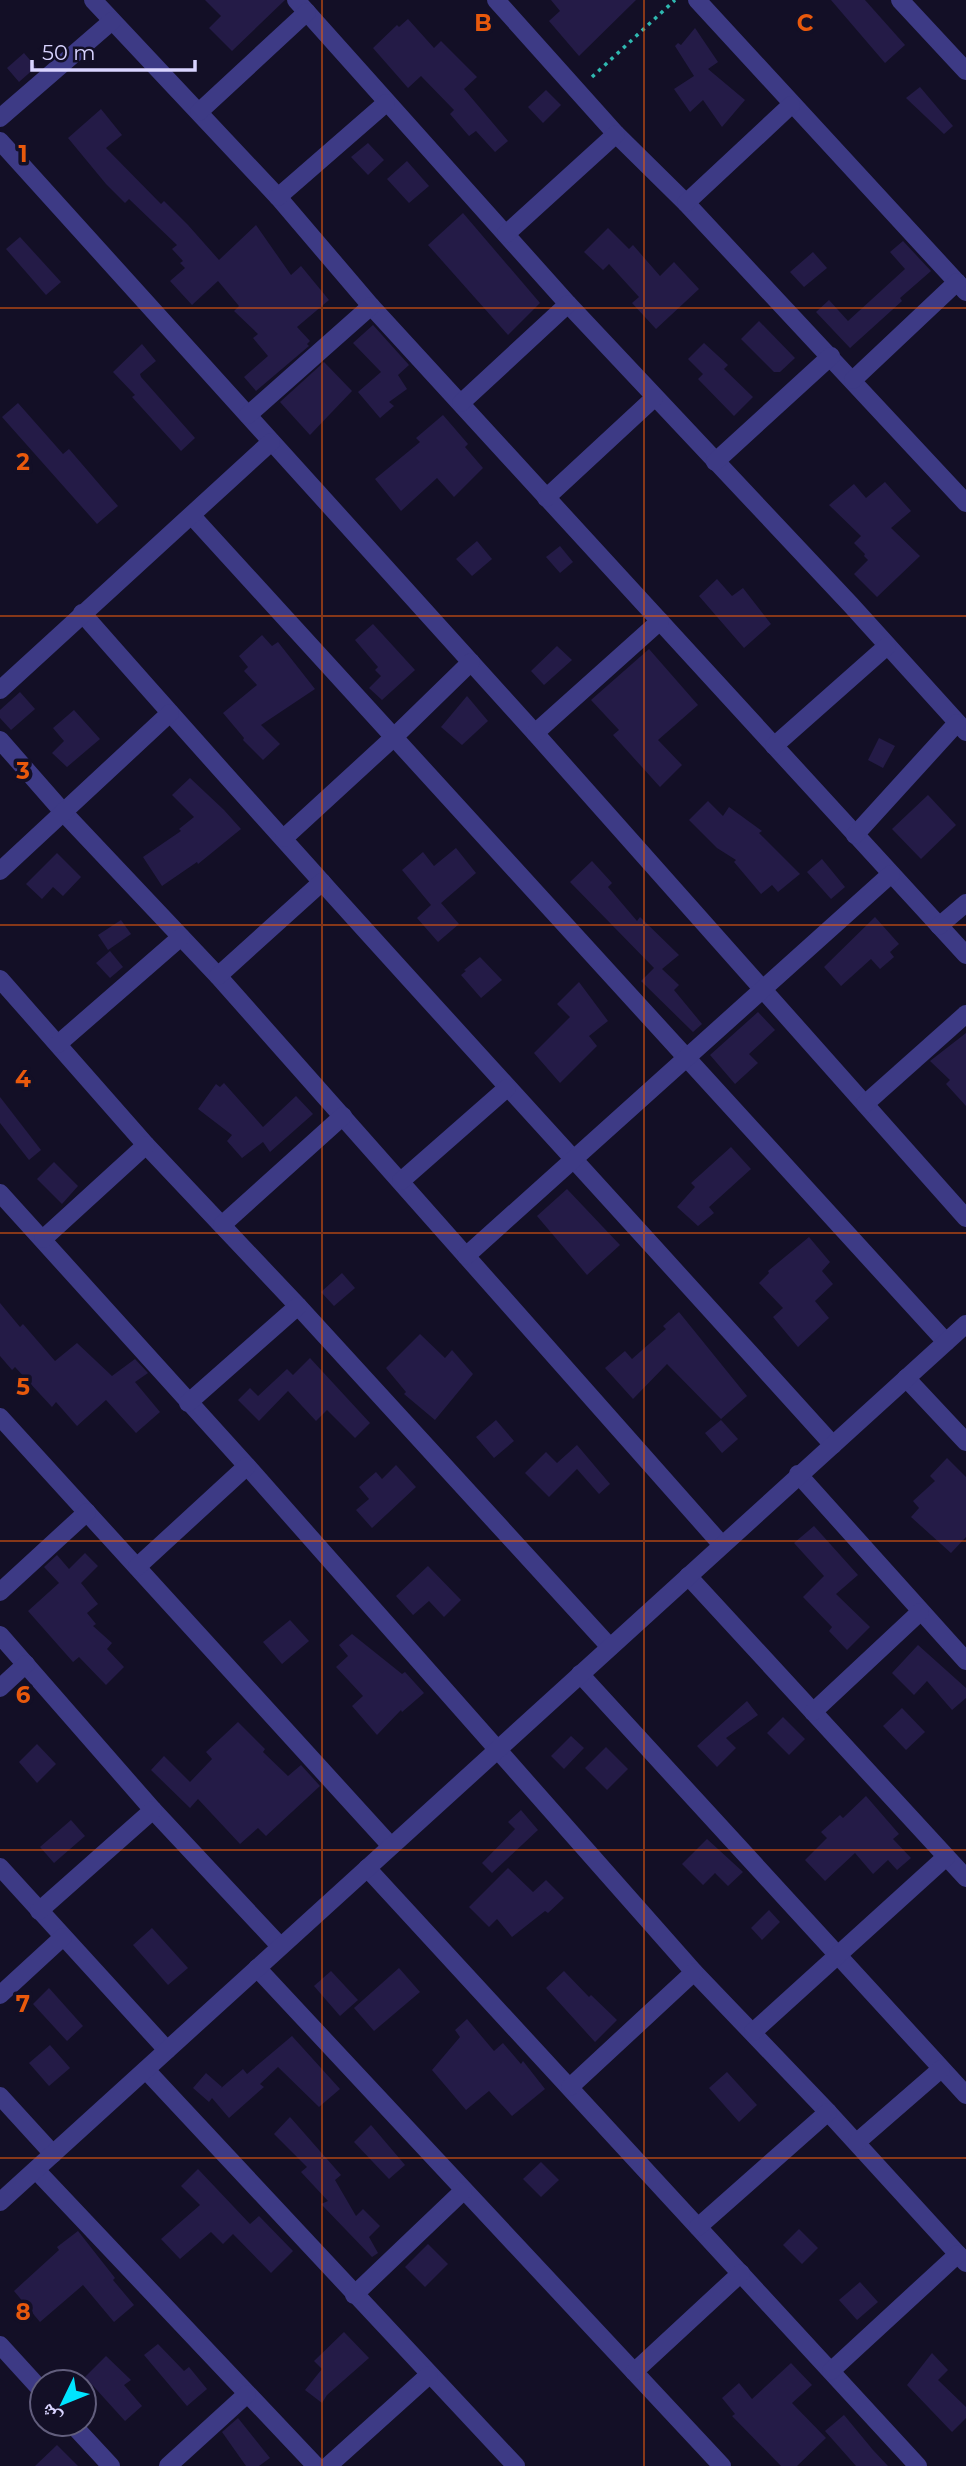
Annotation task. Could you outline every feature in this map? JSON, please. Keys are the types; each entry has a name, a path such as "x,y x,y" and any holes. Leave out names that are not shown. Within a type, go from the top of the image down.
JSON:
{"street":[{"path":"93,0 278,197 372,306 546,498 966,955"},
{"path":"698,0 791,105 962,287 853,380"},
{"path":"900,0 966,71"},
{"path":"499,1 617,134 831,356 966,503"},
{"path":"199,111 302,6 568,304 962,728 855,835"},
{"path":"0,118 112,22"},
{"path":"278,197 386,103"},
{"path":"686,203 791,105"},
{"path":"506,234 617,134"},
{"path":"0,141 535,733 966,1217"},
{"path":"461,403 568,304"},
{"path":"248,415 372,306"},
{"path":"715,461 831,356"},
{"path":"546,498 654,398"},
{"path":"0,690 271,442"},
{"path":"192,516 946,1342"},
{"path":"82,613 507,1088 576,1160 833,1445"},
{"path":"535,733 660,621"},
{"path":"774,746 887,646"},
{"path":"284,838 471,662"},
{"path":"0,871 170,713"},
{"path":"0,740 64,813 218,975 722,1545"},
{"path":"467,1256 891,874"},
{"path":"218,975 322,882"},
{"path":"939,926 966,903"},
{"path":"58,1044 181,937"},
{"path":"0,979 146,1145 298,1306 610,1647"},
{"path":"865,1104 966,1014"},
{"path":"401,1181 507,1088"},
{"path":"222,1225 343,1116"},
{"path":"43,1239 146,1145"},
{"path":"0,1193 247,1466 694,1972 857,2142 962,2258 831,2371"},
{"path":"188,1403 298,1306"},
{"path":"0,2202 966,1324"},
{"path":"906,1378 966,1442"},
{"path":"0,1417 391,1846"},
{"path":"137,1567 247,1466"},
{"path":"798,1474 966,1661"},
{"path":"0,1592 87,1512"},
{"path":"688,1576 966,1878"},
{"path":"813,1712 920,1612"},
{"path":"0,1635 153,1810 280,1946"},
{"path":"0,1688 26,1664"},
{"path":"580,1675 966,2095"},
{"path":"39,1911 153,1810"},
{"path":"753,2032 946,1857"},
{"path":"0,1867 167,2050"},
{"path":"367,1868 918,2466"},
{"path":"0,1996 63,1937"},
{"path":"257,1968 722,2466"},
{"path":"569,2087 694,1972"},
{"path":"857,2142 941,2069"},
{"path":"146,2070 516,2466"},
{"path":"0,2096 53,2154"},
{"path":"698,2227 828,2112"},
{"path":"36,2169 316,2466"},
{"path":"354,2295 463,2191"},
{"path":"634,2372 741,2273"},
{"path":"0,2345 28,2376"},
{"path":"328,2466 429,2375"},
{"path":"169,2466 247,2394"},
{"path":"85,2438 111,2466"}],"path":[{"path":"578,91 675,0"}],"building":[{"path":"205,0 285,0 232,51 209,28 221,16"},
{"path":"551,0 636,0 579,56 549,21 560,11"},
{"path":"831,0 865,0 905,45 885,63"},
{"path":"408,19 434,48 441,41 477,77 464,89 508,141 495,152 476,131 469,136 450,114 454,110 421,76 408,88 373,48 397,25 399,27"},
{"path":"695,28 718,62 708,69 745,100 722,127 703,100 690,112 674,89 694,76 675,46 678,43 681,45"},
{"path":"24,53 36,67 19,82 7,68"},
{"path":"920,87 953,126 944,134 906,98"},
{"path":"546,90 561,105 543,123 528,107"},
{"path":"101,109 122,135 106,148 161,204 164,201 219,260 256,225 291,275 301,266 329,300 297,327 310,341 307,344 309,346 256,391 244,377 268,356 253,338 258,334 234,311 239,306 218,281 192,305 170,281 185,268 180,263 183,261 172,249 177,245 129,199 125,203 68,138"},
{"path":"368,143 384,160 368,175 351,157"},
{"path":"407,161 429,186 409,203 387,179"},
{"path":"463,213 540,303 508,335 428,245"},
{"path":"608,228 629,249 633,245 660,276 674,262 699,289 656,329 632,303 639,297 609,264 603,270 584,252"},
{"path":"20,237 61,282 46,295 6,249"},
{"path":"903,241 931,271 850,348 816,312 829,300 848,321 905,269 890,252"},
{"path":"813,252 827,268 804,287 790,272"},
{"path":"759,321 795,358 780,372 774,372 741,339"},
{"path":"373,325 409,365 398,375 407,389 389,402 394,406 380,418 358,392 381,372 353,343"},
{"path":"704,343 728,365 724,369 753,397 734,416 698,379 703,374 688,359"},
{"path":"142,344 156,361 140,374 141,377 195,438 181,451 113,372"},
{"path":"324,362 352,391 310,435 280,402"},
{"path":"18,403 63,454 69,449 118,506 97,524 2,417"},
{"path":"443,415 468,444 465,447 483,468 454,497 437,478 401,511 375,479 420,442 416,438"},
{"path":"885,482 911,511 891,528 920,556 877,597 854,574 868,560 854,543 861,536 829,505 854,484 866,498"},
{"path":"477,541 492,559 472,576 456,559"},
{"path":"560,546 573,562 560,573 546,557"},
{"path":"717,579 732,596 743,588 771,624 744,648 699,596"},
{"path":"373,624 415,670 382,700 369,688 381,676 375,670 378,667 355,640"},
{"path":"262,635 272,646 278,642 315,689 261,725 280,744 263,760 243,740 223,713 257,685 244,671 248,667 239,656"},
{"path":"557,646 572,660 544,685 531,671"},
{"path":"649,649 698,705 658,740 682,765 660,787 613,735 619,730 591,700"},
{"path":"20,692 35,709 11,730 0,718 0,710"},
{"path":"467,696 488,721 462,745 441,727"},
{"path":"74,710 100,739 67,767 52,753 64,741 53,728"},
{"path":"879,738 895,746 883,768 868,760"},
{"path":"190,778 241,829 198,864 197,862 162,886 143,857 181,831 179,829 194,817 172,795"},
{"path":"928,795 956,825 921,859 892,829"},
{"path":"708,801 723,816 729,807 762,831 759,833 800,874 778,892 772,885 761,894 734,862 736,860 717,848 689,820"},
{"path":"456,848 476,873 441,903 459,924 438,942 417,918 431,905 402,870 423,852 434,866"},
{"path":"57,853 81,877 63,896 53,887 42,899 26,884"},
{"path":"822,859 845,887 831,899 807,872"},
{"path":"592,861 612,883 608,887 637,921 640,917 679,955 662,969 679,985 674,990 702,1024 693,1032 641,981 654,968 570,882"},
{"path":"875,917 899,944 890,952 894,957 880,969 871,959 841,986 824,967"},
{"path":"121,920 131,934 108,950 98,935"},
{"path":"110,951 123,967 110,978 96,963"},
{"path":"480,957 502,980 481,998 461,975"},
{"path":"579,982 608,1021 589,1036 597,1046 560,1083 534,1053 570,1017 557,1004"},
{"path":"758,1012 775,1030 749,1054 758,1063 735,1084 710,1055"},
{"path":"966,1033 966,1106 946,1084 950,1080 930,1061"},
{"path":"224,1083 263,1127 296,1096 313,1114 270,1152 263,1142 242,1158 227,1141 232,1135 198,1109 216,1084 220,1087"},
{"path":"0,1097 41,1150 29,1160 0,1123"},
{"path":"731,1147 751,1169 709,1207 714,1213 698,1226 677,1207 695,1187 691,1183"},
{"path":"54,1162 78,1186 62,1204 37,1179"},
{"path":"567,1189 620,1245 587,1275 537,1216"},
{"path":"809,1237 830,1262 822,1271 833,1284 815,1301 829,1318 798,1347 773,1317 783,1308 759,1283 768,1271"},
{"path":"342,1273 355,1288 334,1306 321,1292"},
{"path":"0,1303 20,1327 23,1324 55,1361 77,1343 112,1376 135,1359 148,1373 135,1382 160,1412 136,1433 106,1400 77,1426 56,1402 52,1407 15,1367 12,1370 0,1356"},
{"path":"679,1312 747,1396 721,1419 667,1364 633,1399 605,1368 625,1351 632,1359 666,1329 663,1326"},
{"path":"420,1334 445,1358 452,1350 473,1374 435,1420 404,1394 406,1392 386,1368"},
{"path":"310,1358 370,1423 355,1438 327,1410 316,1421 288,1391 259,1421 238,1400 250,1388 258,1396 287,1369 293,1375"},
{"path":"496,1420 514,1441 494,1458 476,1437"},
{"path":"721,1420 738,1439 722,1453 705,1433"},
{"path":"577,1445 610,1484 599,1494 577,1469 549,1497 525,1473 546,1452 557,1463"},
{"path":"947,1458 966,1477 966,1537 951,1553 911,1517 919,1508 913,1501 935,1481 930,1476"},
{"path":"396,1465 416,1487 372,1528 356,1510 369,1499 359,1487 376,1472 382,1479"},
{"path":"814,1526 858,1575 836,1594 870,1627 847,1650 829,1631 832,1627 803,1597 824,1576 794,1543"},
{"path":"85,1553 98,1566 81,1583 98,1604 87,1613 96,1624 93,1626 112,1643 107,1649 124,1667 106,1685 79,1657 73,1662 28,1611 59,1583 44,1567 57,1555 69,1569"},
{"path":"428,1566 461,1600 444,1617 429,1601 413,1615 396,1596"},
{"path":"290,1620 309,1641 282,1664 263,1642"},
{"path":"352,1634 402,1674 405,1672 424,1693 402,1712 401,1710 377,1735 352,1706 363,1696 336,1667 348,1656 339,1645"},
{"path":"918,1645 966,1688 966,1698 952,1710 927,1681 914,1695 892,1673"},
{"path":"747,1701 758,1715 726,1738 736,1748 717,1767 697,1746"},
{"path":"902,1708 925,1732 906,1750 883,1726"},
{"path":"783,1717 805,1739 789,1755 767,1733"},
{"path":"238,1722 288,1776 301,1765 320,1786 266,1836 258,1828 240,1844 198,1799 190,1808 151,1770 164,1756 190,1782 212,1759 206,1752"},
{"path":"571,1736 584,1748 564,1769 551,1756"},
{"path":"37,1744 56,1764 37,1783 19,1762"},
{"path":"606,1747 628,1769 607,1790 585,1768"},
{"path":"866,1796 899,1834 893,1839 911,1858 897,1870 888,1860 873,1874 855,1853 825,1881 805,1860 827,1838 821,1832 840,1815 843,1818"},
{"path":"521,1810 538,1830 492,1873 482,1863 515,1829 508,1822"},
{"path":"71,1820 85,1836 54,1863 40,1847"},
{"path":"707,1839 743,1872 728,1886 715,1873 703,1885 682,1864"},
{"path":"508,1868 533,1892 546,1880 564,1898 548,1913 545,1911 512,1937 497,1919 489,1927 469,1907"},
{"path":"769,1910 780,1922 762,1940 751,1928"},
{"path":"152,1928 188,1968 168,1985 133,1945"},
{"path":"399,1968 420,1992 374,2031 354,2008"},
{"path":"331,1971 358,2000 340,2016 314,1986"},
{"path":"564,1971 589,1997 591,1995 617,2020 595,2042 546,1988"},
{"path":"49,1988 83,2026 67,2041 33,2004"},
{"path":"467,2019 494,2051 503,2043 521,2064 523,2061 545,2089 512,2116 489,2091 466,2110 432,2070 460,2037 455,2030"},
{"path":"292,2036 340,2089 319,2107 278,2067 260,2084 264,2087 229,2118 212,2098 209,2102 193,2088 206,2073 222,2087 220,2089 243,2069 247,2074"},
{"path":"50,2045 70,2068 49,2086 29,2063"},
{"path":"727,2072 757,2105 739,2122 709,2088"},
{"path":"290,2117 341,2175 335,2180 356,2216 363,2209 380,2226 369,2237 378,2253 372,2257 321,2204 328,2201 301,2172 307,2167 274,2134"},
{"path":"371,2125 405,2165 389,2179 354,2142"},
{"path":"541,2162 559,2180 541,2197 523,2179"},
{"path":"198,2169 250,2224 259,2216 293,2251 271,2273 233,2234 223,2244 211,2232 180,2259 161,2239 200,2205 181,2186"},
{"path":"799,2229 818,2248 802,2264 783,2245"},
{"path":"78,2231 134,2305 114,2322 83,2285 40,2322 14,2291 59,2250 57,2247"},
{"path":"428,2244 448,2264 425,2287 405,2267"},
{"path":"860,2282 878,2302 857,2320 839,2300"},
{"path":"344,2332 369,2358 327,2395 322,2403 305,2390 322,2369 314,2361"},
{"path":"158,2344 184,2371 189,2367 207,2389 187,2406 144,2355"},
{"path":"932,2353 948,2370 938,2380 966,2407 966,2418 952,2432 907,2385"},
{"path":"106,2356 131,2380 124,2385 142,2406 125,2421 98,2391 98,2368 94,2368"},
{"path":"791,2363 812,2385 792,2403 826,2438 797,2466 781,2466 732,2416 735,2414 722,2398 739,2383 752,2399"},
{"path":"844,2415 888,2466 856,2466 825,2431"},
{"path":"238,2418 270,2458 259,2466 246,2466 222,2432"},
{"path":"57,2445 78,2466 35,2466"}]}
